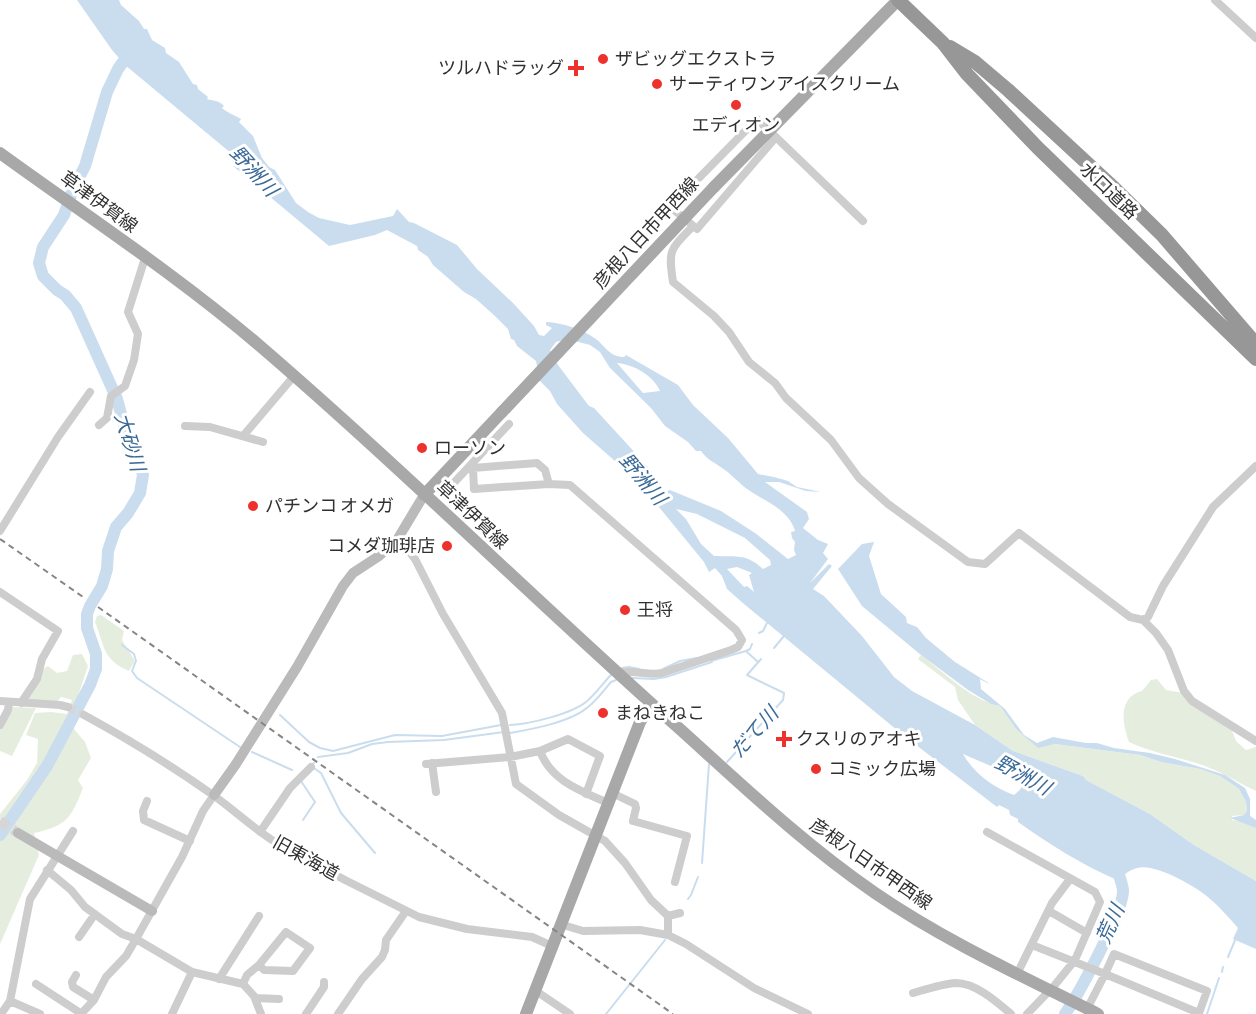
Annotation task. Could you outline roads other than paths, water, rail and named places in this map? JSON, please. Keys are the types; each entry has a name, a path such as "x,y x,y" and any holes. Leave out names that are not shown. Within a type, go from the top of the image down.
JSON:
{"highway":[{"name":"水口道路","path":"898,0 943,43 967,74 1038,148 1256,359"},
{"name":"水口道路","path":"943,43 975,62 1114,188 1162,236 1256,344"}],"main road":[{"name":"彦根八日市甲西線","path":"424,495 714,187 772,134 898,0"},
{"name":"草津伊賀線","path":"0,153 230,321 294,376 651,704"},
{"name":"彦根八日市甲西線","path":"651,704 827,859 877,895 932,929 1087,1009"},
{"path":"526,1014 594,836 640,722 651,704"}],"street":[{"path":"1215,0 1256,38"},
{"path":"772,134 697,229 668,205 695,182 757,119 863,221"},
{"path":"693,226 672,248 669,258 673,282 714,316 729,332 749,362 775,383 786,398 831,440 859,478 888,504 968,562 985,564 1019,533 1130,617 1143,620 1168,650 1184,691 1192,701 1256,741"},
{"path":"99,426 105,423 114,394 125,387 134,360 138,334 128,312 145,258"},
{"path":"243,436 294,376"},
{"path":"0,531 58,437 90,392"},
{"path":"448,488 509,424"},
{"path":"185,426 210,427 263,442"},
{"path":"460,455 471,466 474,489 549,484 570,485 736,630 742,640 738,647 731,650 662,673 624,671 618,673"},
{"path":"471,466 537,463 545,470 549,484"},
{"path":"1143,620 1148,617 1163,586 1214,507 1256,466"},
{"path":"36,984 82,1014 94,1000 105,977 126,956 190,841 203,811 236,764 297,667 343,586 353,573 379,556 397,540 424,495"},
{"path":"397,540 415,559 443,614 502,713 516,784 605,841 625,863 651,900 668,916 668,935"},
{"path":"0,592 58,631 42,659 37,679 21,703"},
{"path":"0,701 68,707"},
{"path":"0,725 8,710 9,702"},
{"name":"旧東海道","path":"84,715 214,795 260,832 300,857 406,911 441,924 477,931 532,936 552,946"},
{"path":"436,792 429,763 510,757 540,751 568,739 600,756 586,794"},
{"path":"540,751 545,764 572,788 586,794 635,804 633,821 687,836 675,882"},
{"path":"260,832 290,788 311,767"},
{"path":"147,801 143,810 144,820 190,841"},
{"path":"1,1014 10,1001 30,899 73,831"},
{"path":"987,832 1095,892 1100,902 1076,961 1055,993 1027,1014"},
{"path":"18,833 152,911"},
{"path":"47,870 94,914 122,934 136,939 192,972 243,984 255,998 261,1014"},
{"path":"1017,974 1024,956 1049,911 1070,879"},
{"path":"338,1014 362,979 382,957 386,940 406,911"},
{"path":"1049,911 1087,933"},
{"path":"668,916 680,913"},
{"path":"79,937 94,914"},
{"path":"219,979 259,916"},
{"path":"560,924 583,931 640,930 668,935 754,988 808,1014"},
{"path":"243,984 247,975 259,965 286,932 310,948 293,971 264,970 259,965"},
{"path":"1032,945 1076,961 1101,973 1199,1013 1206,991 1114,954 1101,973 1087,1009"},
{"path":"172,1014 192,972"},
{"path":"76,975 72,982 73,987 94,1000"},
{"path":"306,1014 324,987 324,982"},
{"path":"913,993 958,983 967,985 997,1002 1011,1014"},
{"path":"536,990 570,1014"},
{"path":"255,998 279,999"},
{"path":"10,1001 40,1014"}],"water":[{"name":"野洲川","path":"77,0 119,0 144,29 147,29 152,40 165,48 166,53 179,62 193,84 197,85 198,89 208,97 207,99 220,103 224,106 222,108 241,119 239,122 253,136 262,158 269,167 275,170 296,203 308,212 319,218 350,225 393,216 397,209 409,222 457,245 477,269 534,326 539,335 544,336 552,328 546,325 546,322 566,325 591,335 608,351 619,357 626,355 678,385 693,405 728,438 758,474 821,492 806,491 779,482 765,482 807,512 809,519 803,528 818,540 828,544 823,553 828,559 810,583 829,564 832,566 813,589 824,596 862,636 894,677 912,691 975,725 1013,751 1083,776 1086,780 1150,814 1194,845 1256,881 1256,949 1233,939 1238,928 1203,893 1154,869 1137,868 1117,880 1091,868 1018,822 1018,819 1010,815 1009,810 999,805 997,807 903,735 727,589 722,576 715,568 709,572 704,562 645,490 641,481 632,476 583,433 557,404 550,391 540,381 536,361 517,346 511,339 508,329 476,299 464,292 433,265 428,257 418,250 417,246 387,230 329,246 233,166 237,163 234,161 238,159 125,65","holes":["567,339 590,345 600,352 610,368 651,408 665,426 688,442 696,451 701,451 743,486 780,510 795,531 791,532 796,555 788,559 755,533 721,511 670,490 664,492 650,469 594,408 589,406 558,365 550,350 556,342","617,363 642,372 653,380 660,391 643,393","676,509 697,514 745,538 770,560 771,565 763,569 746,558 714,556 701,544 686,519","737,567 752,573 749,575 754,592 747,586 744,587 727,569","963,754 1021,779 1022,786 1014,795 991,784"]},
{"path":"874,542 869,556 881,594 906,617 907,623 917,627 926,638 955,662 987,682 989,684 980,679 981,689 1005,709 1024,735 1037,743 1053,737 1150,753 1225,775 1245,788 1250,799 1250,816 1256,820 1256,828 1230,818 1244,815 1247,811 1246,802 1239,789 1220,776 1140,755 1055,744 1038,748 1016,729 1000,706 991,704 968,690 862,606 838,569 862,544"}],"waterway":[{"name":"大砂川","path":"0,835 47,766 90,685 96,669 96,654 87,628 87,614 102,586 107,569 108,551 116,527 140,493 143,475 139,462 131,450 117,399 76,308 43,276 39,263 43,247 64,215 73,189 85,166 107,92 118,69 130,52"},
{"path":"759,633 763,631 768,621"},
{"name":"だて川","path":"774,648 784,636"},
{"path":"711,661 746,651 752,644"},
{"path":"122,645 134,654 136,661 132,671 137,678 240,747"},
{"path":"747,652 758,662"},
{"path":"663,669 680,661 697,658"},
{"name":"だて川","path":"727,762 783,700 784,693 747,675 761,659"},
{"path":"632,678 666,677 712,662"},
{"path":"622,668 639,669"},
{"path":"510,725 550,718 571,711 593,696 611,675"},
{"path":"510,733 572,717 588,707 611,682 616,680"},
{"path":"280,715 309,742 333,751 395,735 442,736 501,725"},
{"path":"318,757 348,753 372,744 444,740 504,732"},
{"path":"252,752 292,770"},
{"path":"314,763 311,766 321,773 341,813 375,853"},
{"name":"だて川","path":"702,863 709,764"},
{"path":"301,781 315,802 303,820"},
{"name":"荒川","path":"1065,1014 1080,990 1116,916 1123,890 1117,863"},
{"name":"だて川","path":"688,899 698,877"},
{"path":"1228,957 1236,938"},
{"name":"だて川","path":"606,1014 665,940"},
{"path":"1222,972 1223,967"},
{"path":"1207,1014 1219,978"}],"tunnel":[{"path":"68,707 84,715"},
{"path":"0,821 18,833"}],"railway":[{"path":"0,539 86,599"},
{"path":"98,607 673,1014"}],"place":[{"name":"ザビッグエクストラ","path":"603,59"},
{"name":"ツルハドラッグ","path":"576,68"},
{"name":"サーティワンアイスクリーム","path":"657,84"},
{"name":"エディオン","path":"736,105"},
{"name":"ローソン","path":"422,448"},
{"name":"パチンコ オメガ","path":"253,506"},
{"name":"コメダ珈琲店","path":"447,546"},
{"name":"王将","path":"625,610"},
{"name":"まねきねこ","path":"603,713"},
{"name":"クスリのアオキ","path":"784,739"},
{"name":"コミック広場","path":"816,769"}]}
